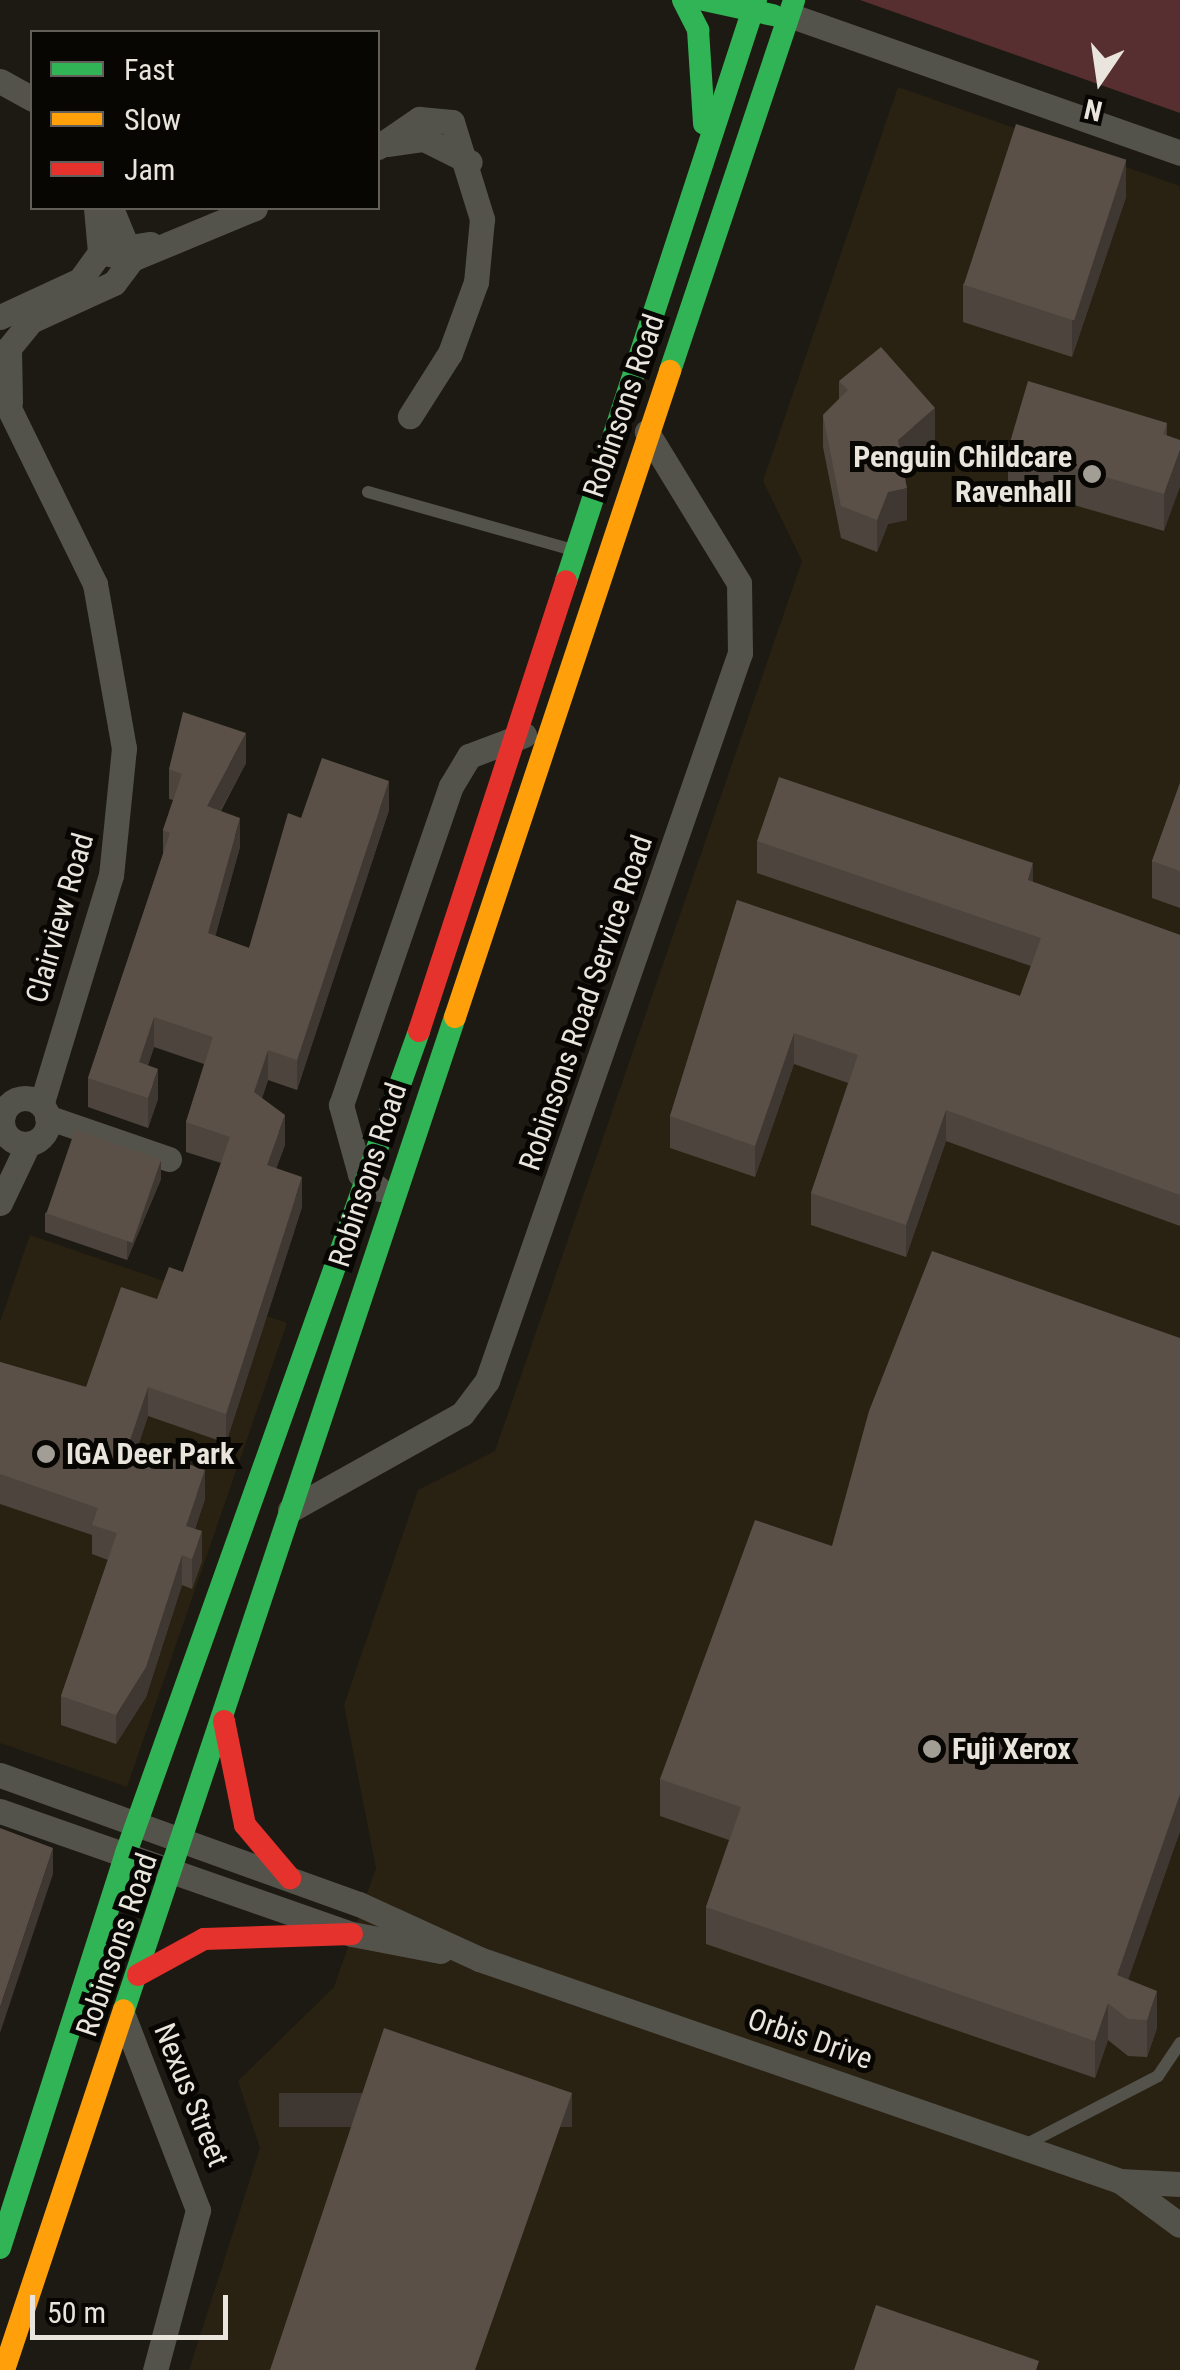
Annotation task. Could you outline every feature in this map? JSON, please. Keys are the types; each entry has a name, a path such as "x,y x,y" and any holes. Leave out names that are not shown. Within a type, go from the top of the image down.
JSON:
{"main road":[{"path":"683,0 698,30 702,160"},
{"path":"704,0 772,6"},
{"name":"Robinsons Road","path":"4,2370 224,1720 290,1510 517,734 702,160 772,6"},
{"name":"Robinsons Road","path":"0,2248 126,1853 381,1190 545,738 647,432 772,6"},
{"path":"224,1720 245,1826 290,1878"},
{"path":"138,1974 204,1939 352,1934"}],"street":[{"path":"772,6 1180,153"},
{"path":"0,80 30,98"},
{"path":"380,146 424,139 470,162 482,220 476,282 450,354 410,416"},
{"path":"0,317 80,280 100,252 96,210"},
{"path":"112,210 131,252"},
{"path":"100,252 131,252 185,242 251,210"},
{"path":"5,345 31,321 114,283 131,252"},
{"name":"Clairview Road","path":"2,1198 21,1120 52,1054 111,876 124,748 95,584 5,396 5,345"},
{"name":"Robinsons Road Service Road","path":"290,1510 451,1421 487,1381 740,653 738,584 647,432"},
{"path":"381,1190 340,1120 347,1086 450,786 469,756 517,734 545,738"},
{"path":"21,1120 106,1138 169,1159"},
{"name":"Orbis Drive","path":"0,1776 290,1878 479,1959 1120,2182 1180,2225"},
{"name":"Orbis Drive","path":"0,1810 352,1934 479,1959"},
{"name":"Nexus Street","path":"124,2018 198,2210 155,2370"},
{"name":"Orbis Drive","path":"1120,2182 1180,2184"}],"lane":[{"path":"368,492 604,560"},
{"path":"1021,2147 1147,2083 1180,2043"}],"shaded area":[{"path":"860,0 1180,0 1180,113"},
{"path":"898,87 1180,186 1180,2370 189,2370 260,2148 238,2081 334,1987 376,1868 344,1705 418,1490 495,1451 802,561 763,481"},
{"path":"30,1235 287,1323 127,1787 0,1743 0,1322"}],"building":[{"path":"1016,124 1126,160 1074,321 964,285"},
{"path":"881,347 935,408 898,440 907,488 888,492 877,520 841,506 823,415 848,390 839,381"},
{"path":"1028,381 1167,423 1163,434 1180,440 1180,450 1164,494 1008,449"},
{"path":"183,712 246,733 207,806 240,818 208,933 249,948 288,813 301,818 322,758 389,781 297,1060 268,1050 254,1092 285,1115 267,1165 302,1177 226,1414 148,1387 129,1443 205,1470 186,1526 202,1531 192,1559 182,1555 146,1667 116,1715 61,1696 117,1533 92,1525 98,1508 0,1474 0,1362 86,1387 121,1287 157,1299 169,1267 183,1272 230,1137 186,1122 213,1037 154,1017 139,1062 158,1069 148,1098 88,1078 170,833 163,830 182,774 169,769"},
{"path":"779,777 1033,863 1028,880 1180,935 1180,1195 946,1110 906,1225 811,1193 858,1055 794,1033 755,1146 670,1116 737,900 1020,996 1041,938 757,841"},
{"path":"1180,783 1180,871 1152,861"},
{"path":"75,1130 161,1160 132,1243 46,1213"},
{"name":"Fuji Xerox","path":"932,1251 1180,1338 1180,1794 1117,1975 1157,1991 1147,2020 1128,2019 1108,2003 1095,2041 706,1907 741,1807 660,1779 755,1520 832,1546 869,1411"},
{"path":"0,1828 53,1848 0,2007"},
{"path":"384,2028 572,2093 475,2370 270,2370"},
{"path":"876,2305 1039,2361 1036,2370 854,2370"}],"traffic: fast":[{"path":"683,0 698,30 704,124"},
{"path":"704,0 773,15"},
{"path":"566,581 756,0"},
{"path":"670,371 794,0"},
{"path":"124,2010 455,1017"},
{"path":"0,2248 126,1853 419,1031"}],"traffic: slow":[{"path":"455,1017 670,371"},
{"path":"4,2370 124,2010"}],"traffic: jam":[{"path":"419,1031 566,581"},
{"path":"224,1721 245,1825 290,1878"},
{"path":"138,1975 204,1939 352,1934"}],"place":[{"name":"Penguin Childcare Ravenhall","path":"1092,474"},
{"name":"IGA Deer Park","path":"46,1454"},
{"name":"Fuji Xerox","path":"932,1749"}]}
